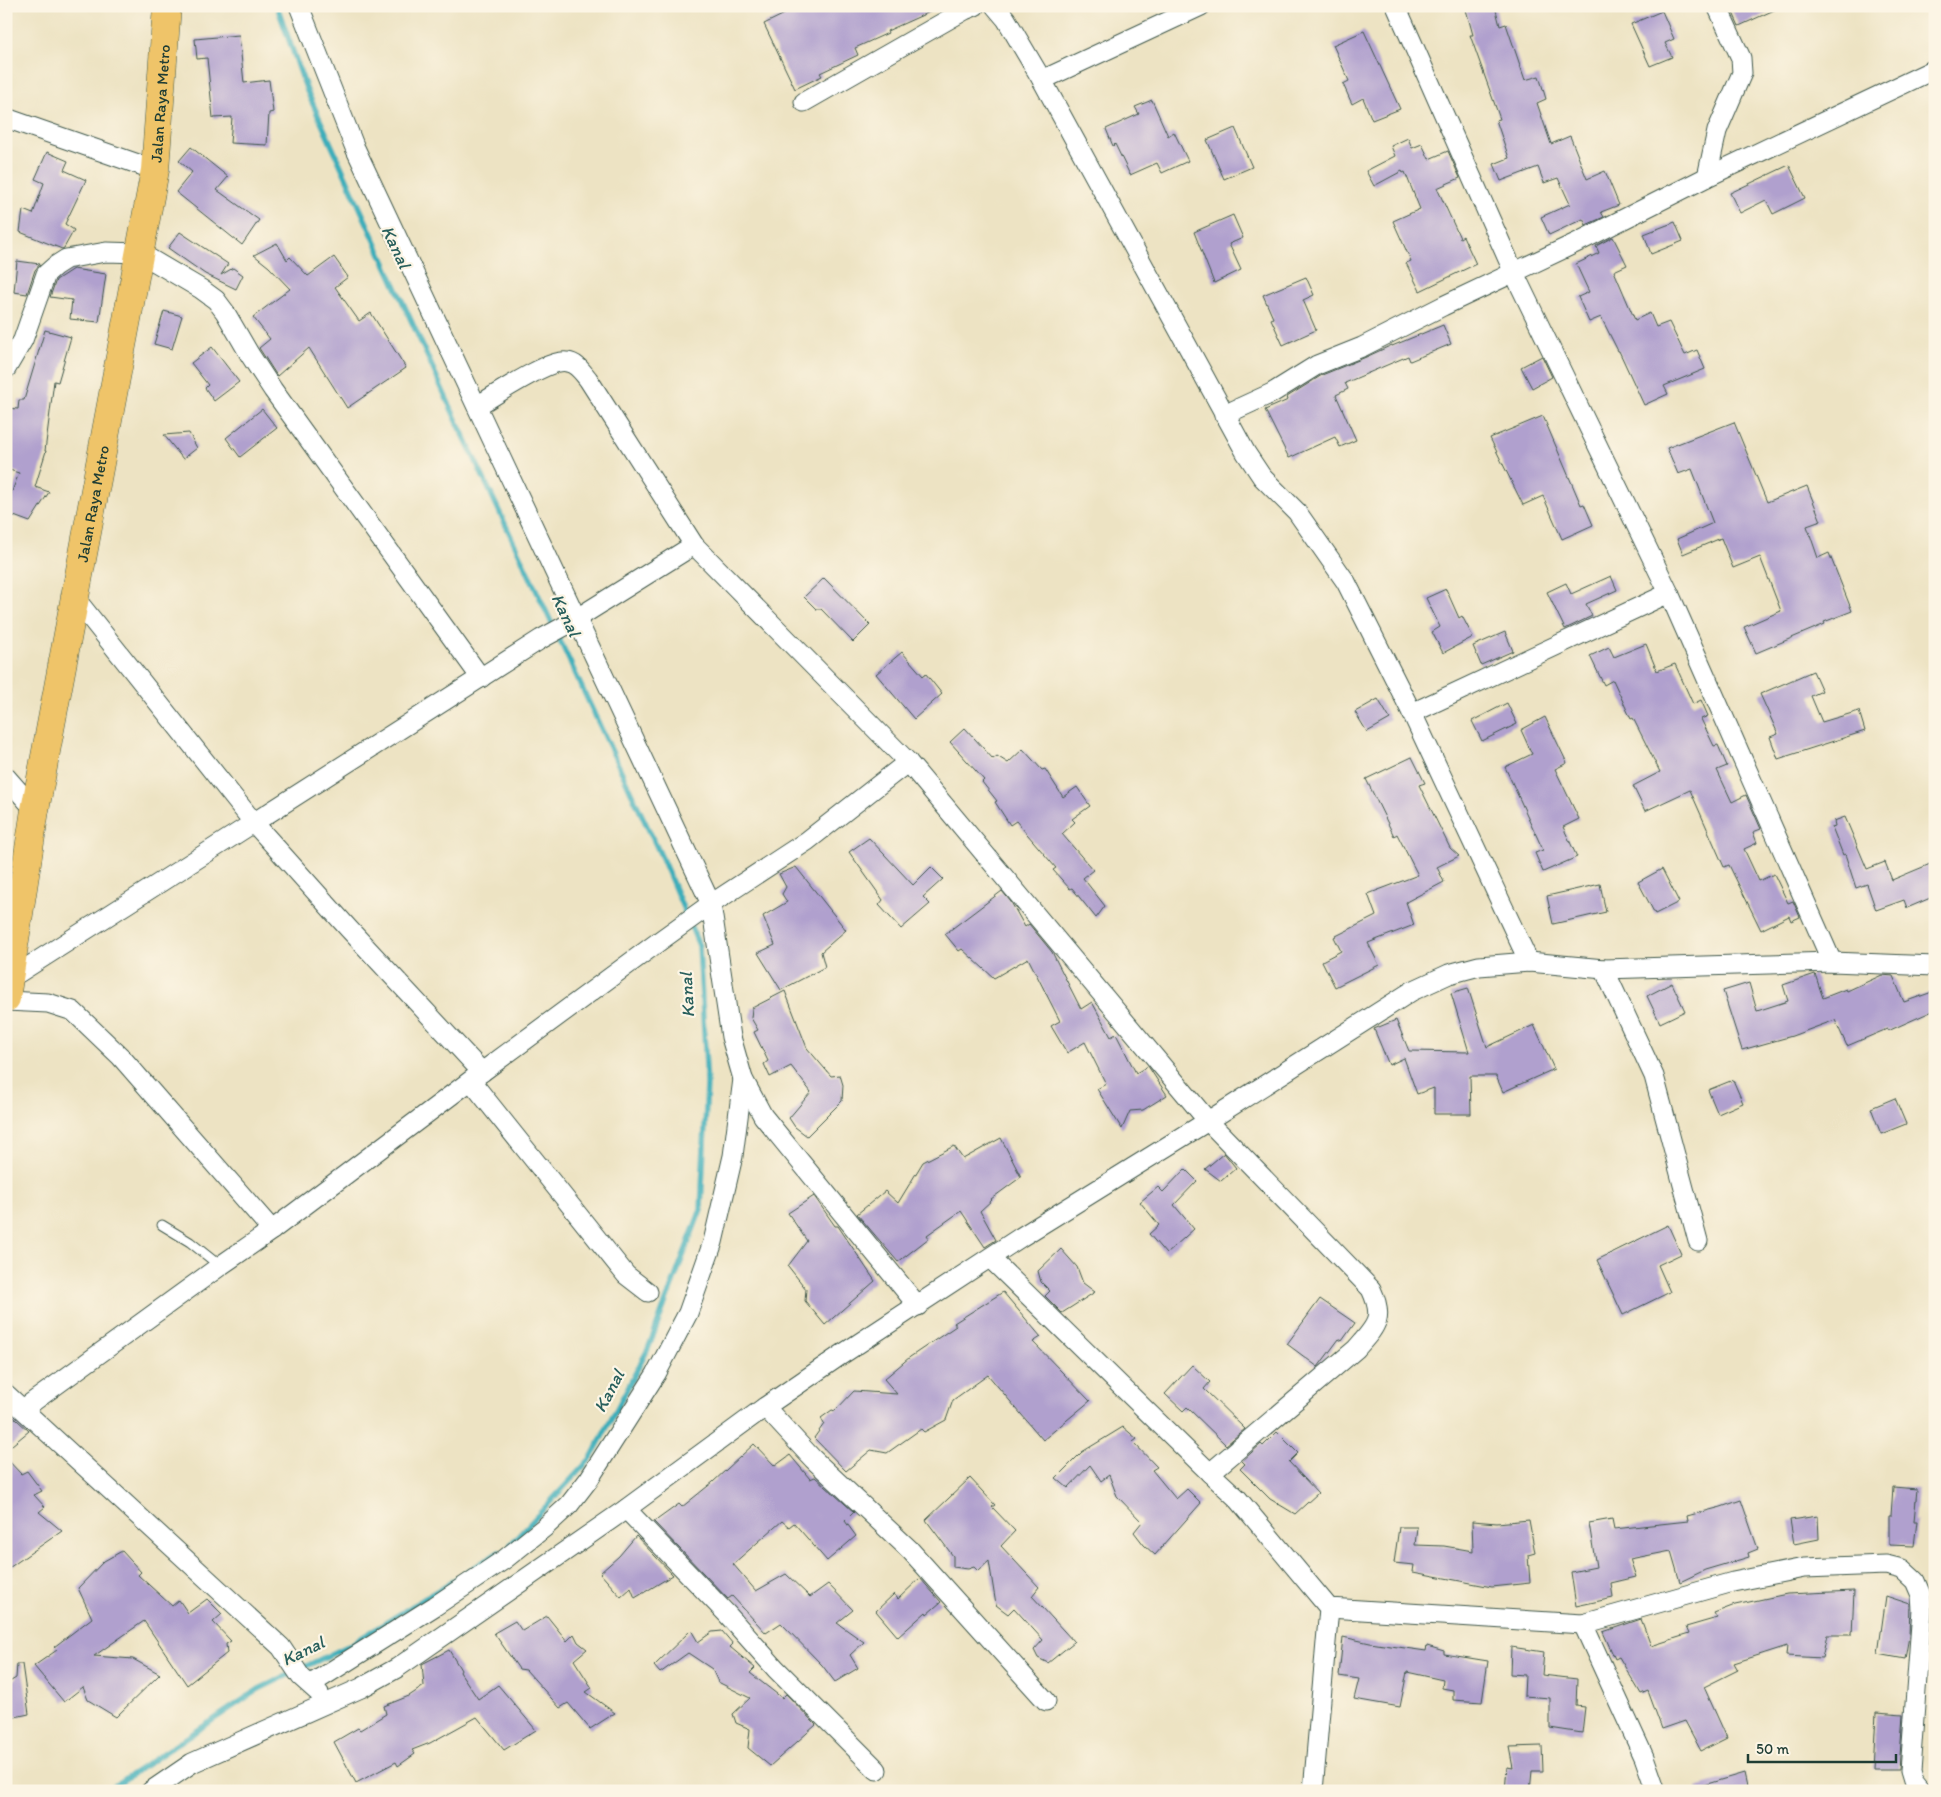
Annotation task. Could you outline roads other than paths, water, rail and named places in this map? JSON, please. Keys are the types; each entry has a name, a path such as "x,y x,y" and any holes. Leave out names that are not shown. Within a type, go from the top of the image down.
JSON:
{"highway":[{"name":"Jalan Raya Metro","path":"7,990 35,810 155,170 167,6"}],"street":[{"path":"299,6 355,148 477,406 570,623 712,904 731,1037 744,1079 763,1116 918,1306"},
{"path":"804,102 975,6"},
{"path":"995,6 1006,19 1042,80 1246,453 1262,477 1297,512 1346,582 1412,713 1529,962"},
{"path":"1042,80 1201,6"},
{"path":"1396,6 1514,273 1669,593 1832,962"},
{"path":"1707,177 1718,131 1742,73 1741,58 1717,6"},
{"path":"1224,415 1272,392 1317,365 1362,347 1707,177 1935,69"},
{"path":"6,118 155,170"},
{"path":"6,369 23,340 46,274 54,266 66,259 106,252 140,253 201,289 216,300 226,312 250,355 273,390 482,678"},
{"path":"477,406 546,366 566,361 576,365 588,379 694,545 908,762 1208,1121 1371,1289 1378,1304 1378,1315 1372,1331 1356,1349 1210,1473"},
{"path":"7,990 110,913 541,639 570,623 694,545"},
{"path":"1412,713 1669,593"},
{"path":"75,598 254,823 477,1076 626,1275 648,1292"},
{"path":"23,1409 272,1230 661,940 807,841 908,762"},
{"path":"6,777 35,810"},
{"path":"151,1791 192,1763 361,1688 397,1668 626,1509 765,1407 838,1357 991,1259 1021,1237 1412,991 1449,974 1479,966 1529,962 1604,969 1832,962 1935,966"},
{"path":"1604,969 1654,1076 1698,1241"},
{"path":"7,990 73,1011 121,1057 272,1230"},
{"path":"306,1680 435,1606 504,1559 545,1527 569,1505 589,1479 656,1374 688,1313 713,1242 733,1156 744,1079"},
{"path":"991,1259 1210,1473 1238,1498 1329,1608 1313,1791"},
{"path":"6,1394 281,1648 326,1702"},
{"path":"765,1407 813,1459 910,1550 1046,1701"},
{"path":"626,1509 727,1614 776,1669 876,1770"},
{"path":"1329,1608 1583,1624 1732,1582 1804,1568 1886,1565 1902,1569 1915,1581 1921,1595 1922,1610 1917,1655 1910,1771 1913,1780 1921,1791"},
{"path":"1583,1624 1644,1757 1656,1791"}],"lane":[{"path":"162,1225 190,1242 220,1266"}],"waterway":[{"name":"Kanal","path":"277,6 307,91 454,415 662,858 699,946 707,1084 701,1209 648,1349 591,1458 511,1544"},
{"name":"Kanal","path":"107,1791 259,1689 350,1645 499,1552"}]}
